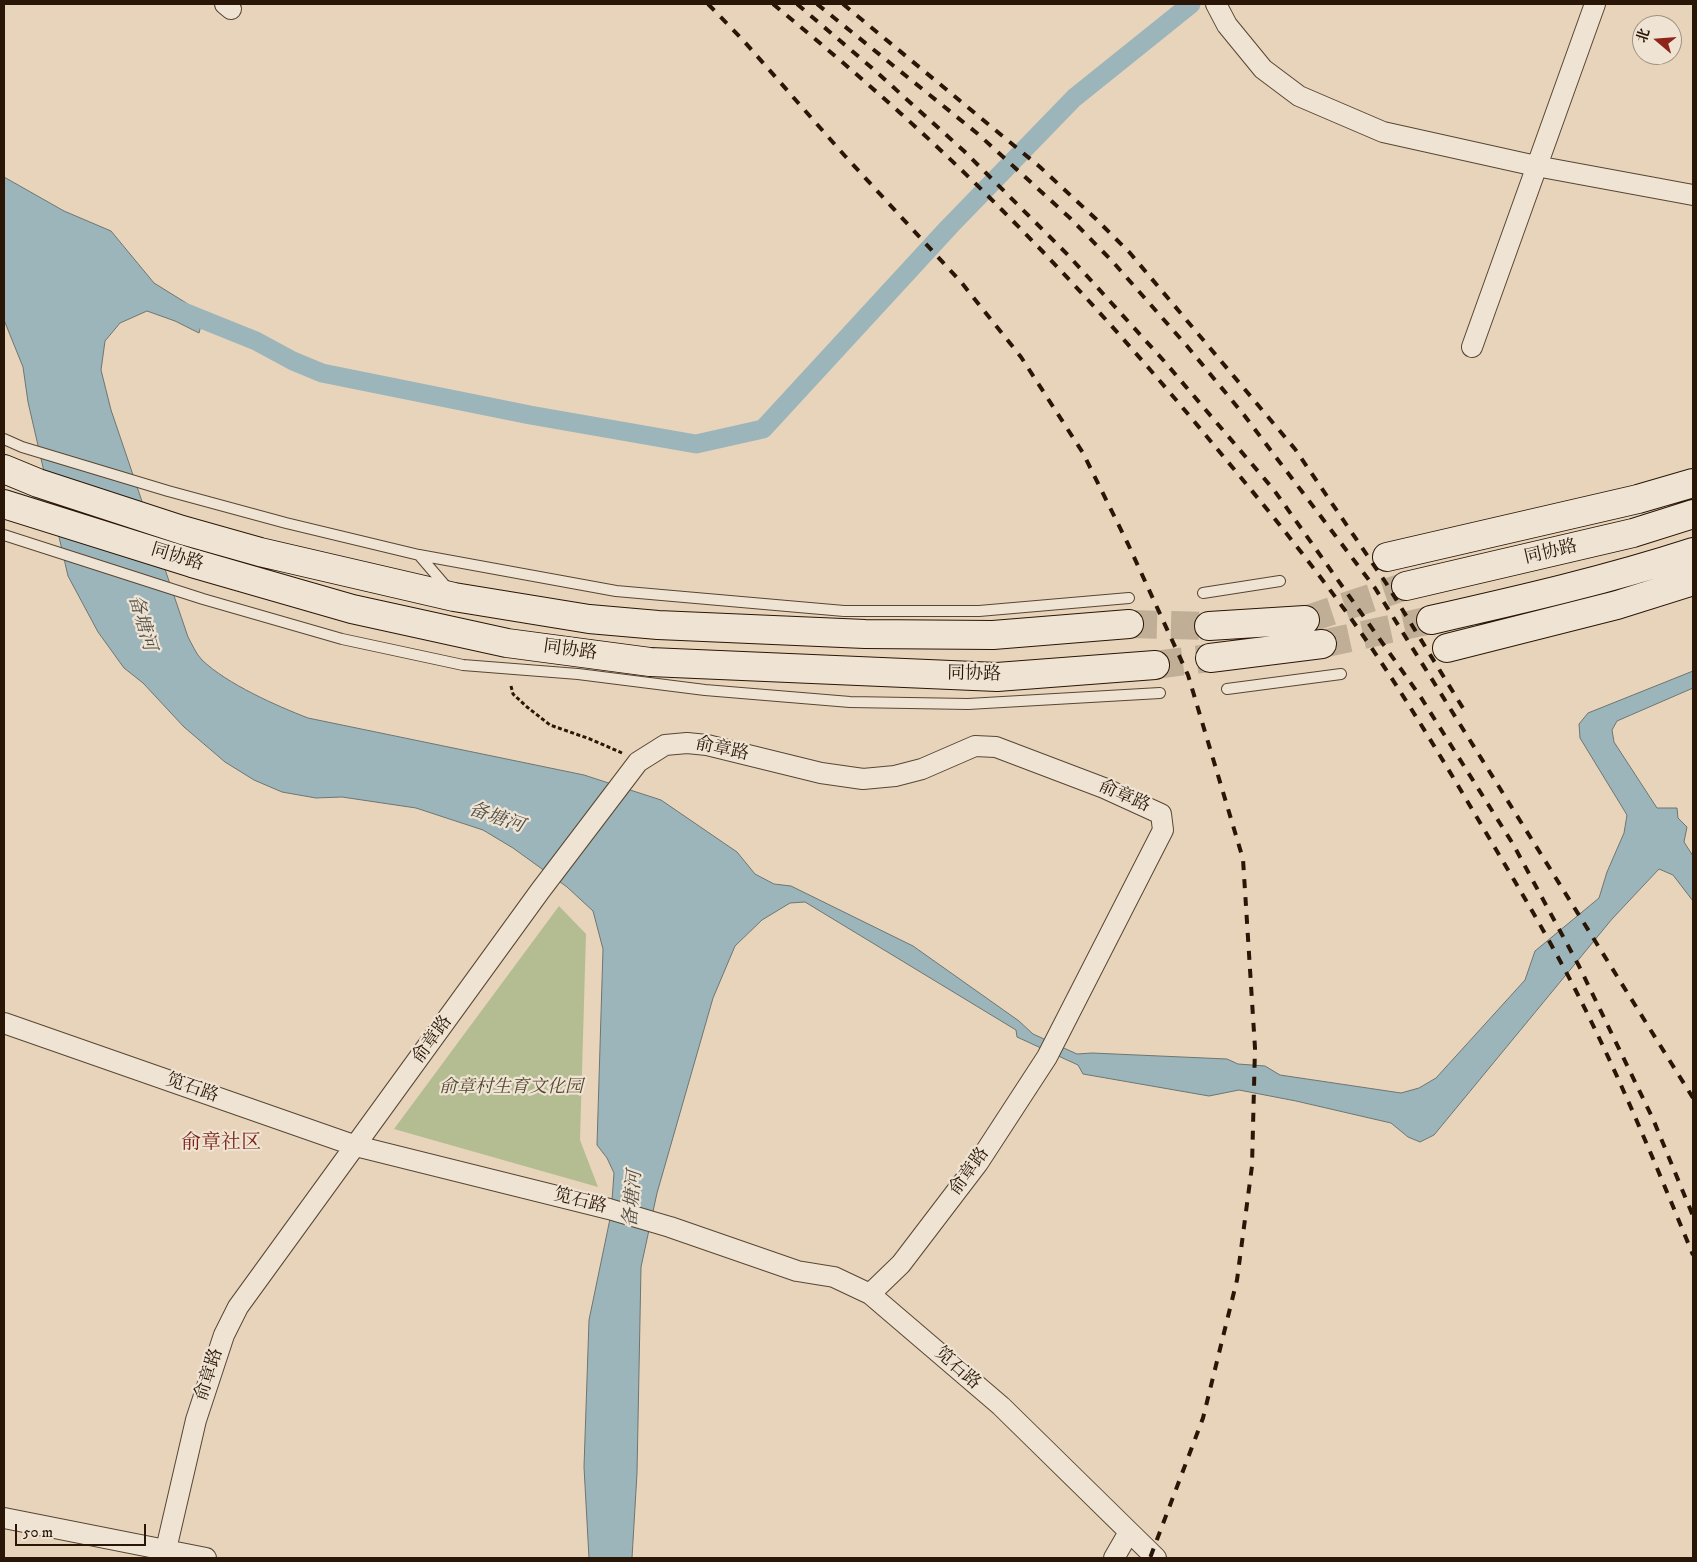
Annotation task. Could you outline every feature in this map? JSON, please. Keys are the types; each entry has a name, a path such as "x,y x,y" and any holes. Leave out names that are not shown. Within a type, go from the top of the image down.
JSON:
{"main road":[{"name":"同协路","path":"4,469 38,483 182,530 260,552 454,596 589,619 658,625 855,634 993,636 1129,611"},
{"path":"1387,557 1638,499 1693,483"},
{"name":"同协路","path":"4,504 192,563 352,609 498,641 650,662 997,677 1155,665"},
{"name":"同协路","path":"1406,586 1633,533 1693,514"},
{"path":"1431,620 1637,571 1693,552"},
{"path":"1447,648 1617,605 1693,581"},
{"path":"1209,626 1306,620"},
{"path":"1210,658 1322,644"}],"street":[{"path":"1472,347 1595,4"},
{"path":"1220,11 1227,25 1263,69 1299,96 1383,132 1536,166 1693,195"},
{"name":"俞章路","path":"166,1554 196,1420 224,1335 238,1307 540,891 638,762 665,745 687,743 707,746 821,773 863,779 895,776 922,769 975,746 996,747 1104,788 1161,814 1163,830 1047,1057 978,1163 901,1264 870,1294"},
{"name":"笕石路","path":"4,1023 356,1146 609,1209 670,1227 797,1270 834,1277 870,1294 1001,1406 1156,1558"},
{"path":"4,1518 166,1554 206,1558"},
{"path":"1114,1558 1129,1532"}],"lane":[{"path":"4,439 22,447 168,491 286,523 419,555 616,591 844,612 1129,611"},
{"path":"4,535 203,599 342,639 463,666 578,674 705,690 850,702 968,704 1160,693"},
{"path":"419,555 454,596"},
{"path":"1203,593 1280,581"},
{"path":"1227,689 1341,674"}],"path":[{"path":"511,686 513,694 550,725 612,748 638,762"}],"green space":[{"name":"俞章村生育文化园","path":"559,906 586,934 580,1140 598,1187 394,1129"}],"water":[{"name":"备塘河","path":"4,177 64,211 111,231 154,283 204,314 199,333 175,321 147,311 120,323 105,341 101,370 111,410 188,637 200,658 212,669 253,694 308,718 584,775 661,800 737,852 755,874 774,884 791,886 913,946 1019,1021 1033,1034 1077,1054 1227,1059 1238,1064 1265,1066 1280,1075 1401,1093 1419,1088 1436,1078 1525,980 1535,951 1599,898 1607,872 1624,833 1627,815 1580,738 1579,724 1588,713 1693,671 1693,688 1617,721 1612,730 1614,742 1657,808 1677,808 1678,818 1687,827 1684,842 1693,856 1693,901 1673,875 1659,869 1612,919 1434,1135 1420,1142 1408,1137 1391,1123 1296,1101 1239,1090 1209,1096 1083,1074 1078,1065 1017,1037 1016,1030 805,902 790,903 762,920 735,946 713,998 657,1193 641,1267 637,1473 632,1558 589,1558 584,1467 589,1320 611,1214 614,1173 607,1158 597,1145 603,949 593,911 567,887 513,848 483,830 416,808 342,797 316,798 282,792 254,780 225,762 184,727 143,683 124,668 98,632 68,576 28,402 23,367 4,320"}],"waterway":[{"path":"179,310 256,341 293,361 322,373 530,415 696,444 763,429 949,227 1074,98 1191,4"}],"tunnel":[{"path":"1305,620 1406,586"},
{"path":"1322,644 1431,620"},
{"path":"1129,624 1209,626"},
{"path":"1155,665 1210,658"}],"railway":[{"path":"708,4 742,39 845,156 961,282 1021,357 1083,453 1128,544 1188,675 1243,859 1255,1048 1252,1166 1237,1280 1203,1418 1150,1558"},
{"path":"773,4 919,130 975,183 1057,266 1188,414 1277,522 1339,602 1377,656 1432,743 1520,890 1564,969 1622,1087 1693,1255"},
{"path":"797,4 872,68 964,151 1068,255 1164,361 1274,490 1420,696 1513,844 1579,966 1653,1119 1693,1216"},
{"path":"817,4 978,134 1070,218 1113,262 1187,346 1244,415 1375,588 1693,1098"},
{"path":"843,4 1040,167 1130,253 1295,449 1386,583 1466,713"}],"district":[{"name":"俞章社区","path":"221,1144"}]}
